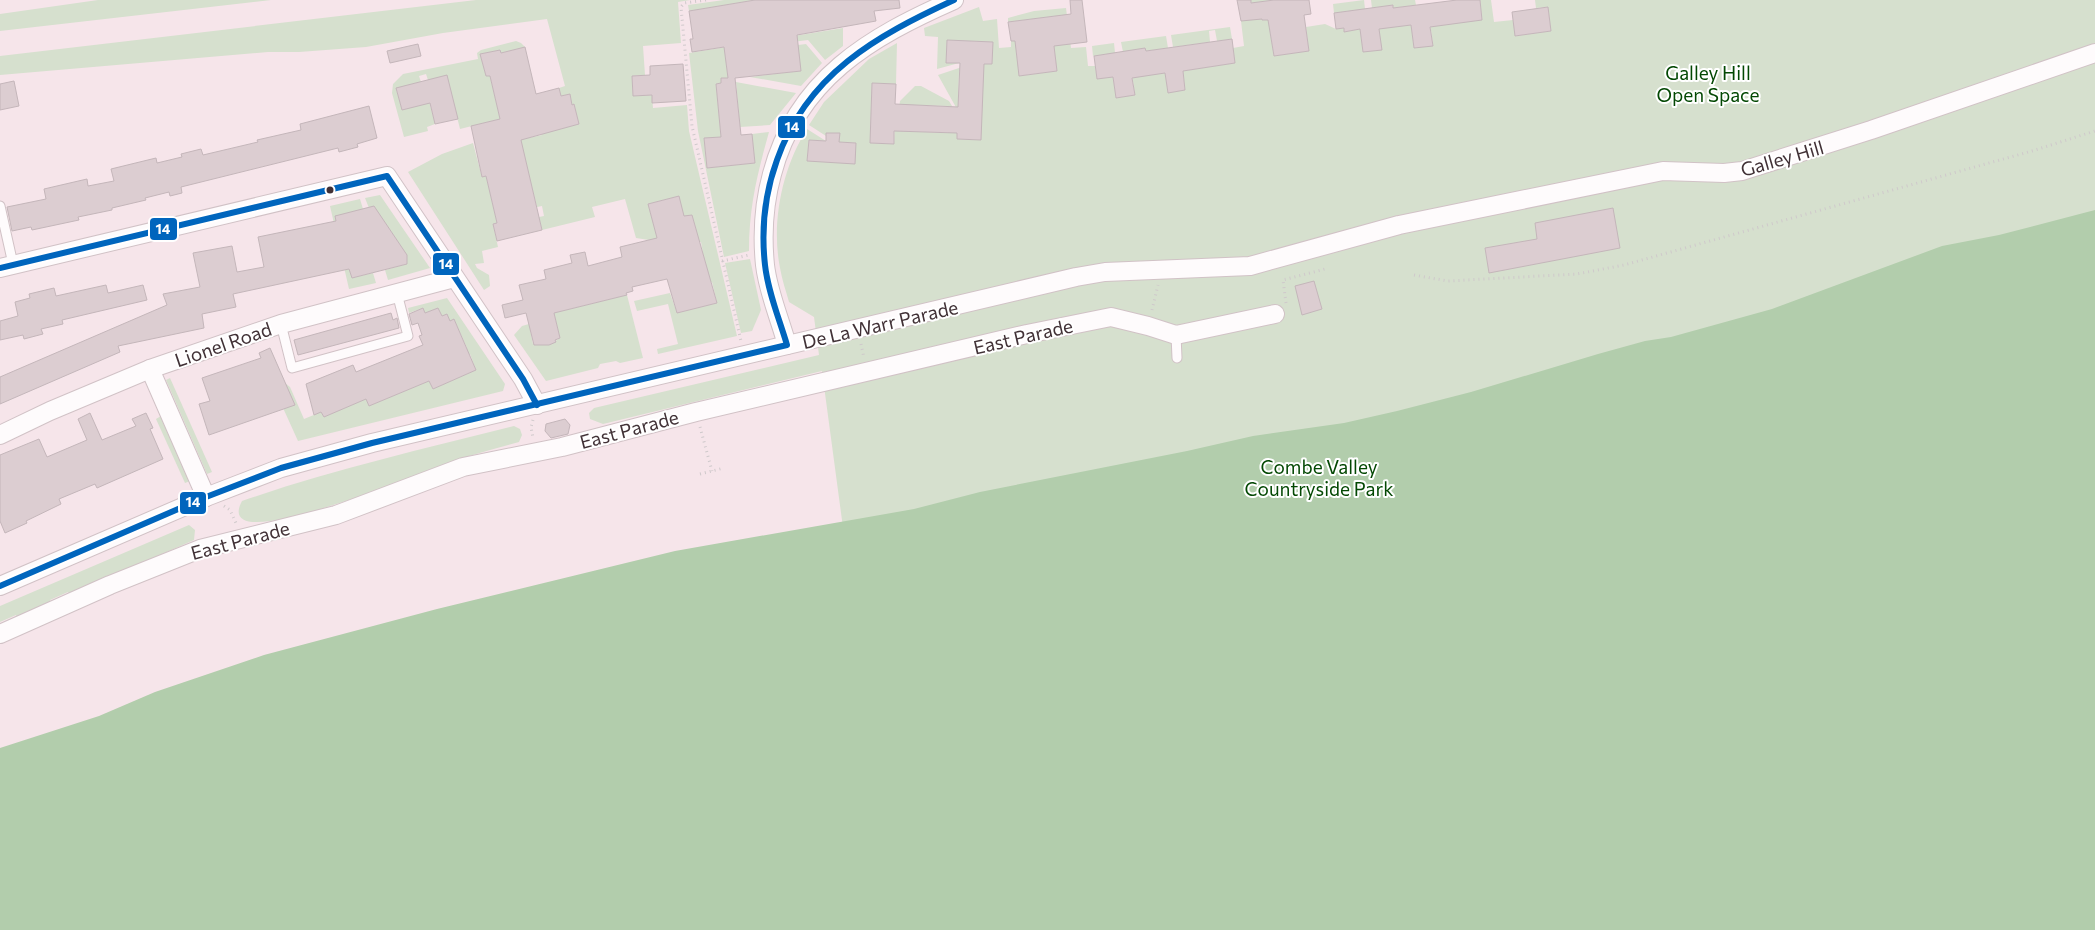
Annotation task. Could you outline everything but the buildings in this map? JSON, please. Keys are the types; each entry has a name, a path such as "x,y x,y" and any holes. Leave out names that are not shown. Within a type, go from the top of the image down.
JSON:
{"street":[{"path":"787,345 768,280 764,251 764,228 769,185 784,136 797,113 814,91 837,68 888,31 954,0"},
{"name":"Galley Hill","path":"1400,225 1663,171 1724,173 1742,171 1881,127 2095,53"},
{"path":"7,266 387,176 523,379 536,405"},
{"name":"De La Warr Parade","path":"0,586 206,496 281,468 372,443 1076,277 1105,272 1250,266 1400,225"},
{"name":"Lionel Road","path":"0,435 50,411 150,369 280,324 454,278"},
{"name":"East Parade","path":"0,634 110,585 200,549 336,515 464,467 536,452 696,412 1110,316 1176,335 1275,314"},
{"path":"150,369 206,496"}],"lane":[{"path":"0,206 7,266"},
{"path":"280,324 292,368 408,336 397,293"},
{"path":"1176,335 1177,358"}],"path":[{"path":"706,0 684,3 681,7 692,126 745,356"},
{"path":"1414,275 1448,281 1577,274 1624,265 2032,151 2095,131"},
{"path":"722,261 764,251"},
{"path":"1275,314 1286,308 1283,280 1325,269"},
{"path":"1148,326 1161,270"},
{"path":"857,329 868,372"},
{"path":"536,405 531,427 536,452"},
{"path":"696,412 712,471"},
{"path":"700,474 724,468"},
{"path":"206,496 230,510 242,538"}],"green space":[{"path":"98,0 271,0 0,31 0,14"},
{"path":"476,0 690,0 678,2 681,43 643,46 645,75 632,76 633,96 652,95 653,108 687,105 689,131 737,336 658,354 657,349 678,344 668,304 637,311 634,301 670,293 677,313 717,303 712,282 708,283 701,242 699,242 692,215 677,218 679,196 648,204 654,226 662,242 636,238 625,199 592,207 595,217 542,230 539,217 544,216 542,206 537,207 525,160 509,137 528,138 579,124 570,94 561,96 559,88 565,86 547,19 443,33 366,47 299,52 268,52 0,75 0,56"},
{"path":"724,0 755,0 689,11 688,5"},
{"name":"Combe Valley Countryside Park","path":"1251,0 1274,0 1260,2 1262,20 1279,18 1270,32 1274,56 1309,51 1306,27 1325,24 1336,29 1344,28 1345,32 1360,29 1363,52 1379,27 1411,25 1414,48 1433,45 1430,23 1482,20 1480,0 1491,0 1494,22 1513,20 1516,36 1551,31 1548,7 1536,8 1535,0 2095,0 2095,607 846,550 822,371 603,424 590,419 589,413 594,408 819,355 814,317 789,302 782,277 777,233 781,196 791,161 807,129 826,141 809,140 807,160 856,143 839,142 839,133 827,133 826,136 809,125 824,102 869,59 897,43 896,84 872,83 870,143 894,144 895,119 902,131 948,133 948,121 957,121 957,139 981,140 974,64 992,64 992,42 947,40 946,62 959,63 937,69 938,37 925,36 924,28 979,7 983,21 997,19 999,48 1011,47 1011,41 1027,39 1016,52 1020,76 1057,71 1054,48 1034,50 1060,36 1057,16 1008,22 1008,18 1034,11 1066,8 1071,48 1086,47 1088,66 1095,66 1097,79 1113,77 1116,98 1135,95 1132,74 1165,73 1168,92 1185,90 1183,71 1235,63 1233,48 1244,46 1241,21 1254,19"},
{"path":"1364,0 1365,9 1334,13 1333,4"},
{"path":"1371,0 1415,0 1416,5 1393,8 1393,5 1372,8"},
{"path":"1230,27 1232,39 1217,41 1215,30 1209,31 1210,42 1173,47 1171,35"},
{"path":"843,28 843,46 825,60 808,40 769,45 726,62 728,78 721,78 721,83 716,84 721,137 704,139 707,168 755,163 752,134 769,132 754,191 750,220 749,251 724,257 698,131 689,53"},
{"path":"1166,36 1168,48 1123,52 1121,42"},
{"path":"516,41 525,47 501,53 500,50 480,54 486,76 490,76 500,119 460,129 447,76 428,80 426,74 419,76 421,82 396,89 402,110 429,101 435,124 427,127 428,131 404,137 392,93 393,84 403,74 478,59 477,53 481,50"},
{"path":"1114,43 1115,53 1093,56 1092,46"},
{"path":"806,44 822,63 801,86 750,77 800,71 798,49 782,47"},
{"path":"962,67 962,71 959,71 958,111 938,75"},
{"path":"736,82 796,93 770,125 740,127"},
{"path":"915,86 921,86 949,101 955,111 949,106 904,105 899,109 900,101"},
{"path":"473,143 482,177 486,176 497,223 493,224 498,247 482,251 484,263 475,264 477,268 489,275 490,286 484,290 408,172 442,154"},
{"path":"380,195 430,268 388,280 385,270 407,264 407,255 374,206 369,208 365,198"},
{"path":"360,199 363,209 346,257 352,278 373,273 376,283 349,289 330,206"},
{"path":"750,259 761,310 752,331 741,333 725,263"},
{"path":"627,295 643,358 620,363 616,361 600,364 598,368 546,381 514,335 522,326 529,324 533,344 549,345 560,338 554,313"},
{"path":"447,298 505,384 503,391 298,441 274,388 285,383 290,387 304,419 321,412 324,417 366,399 369,406 429,381 433,389 476,370 470,354 463,357 467,348 454,319 450,321 447,314 442,316 438,308 425,313 423,308 409,313 408,308"},
{"path":"170,378 212,472 207,474 166,380"},
{"path":"161,416 190,481 185,483 156,419"},
{"path":"514,426 520,429 522,435 519,442 453,461 357,497 284,519 256,522 240,517 242,501 309,479 377,460"},
{"path":"189,525 195,530 194,540 69,595 68,592 50,600 51,603 17,618 16,615 0,622 0,606"}],"shaded area":[{"path":"2095,210 2095,930 0,930 0,748 99,716 155,692 264,655 437,609 675,551 914,509 980,492 1253,436 1344,423 1397,411 1471,392 1645,341 1671,337 1772,309 1942,246 1999,235"}],"transit line":[{"name":"14","path":"0,586 206,497 281,468 372,443 787,345 774,305 765,265 764,225 767,198 773,173 790,130 806,104 847,61 898,28 954,0"},
{"name":"14","path":"0,268 387,176 523,379 537,405"}],"park label":[{"name":"Galley Hill Open Space","path":"1708,83"}]}
